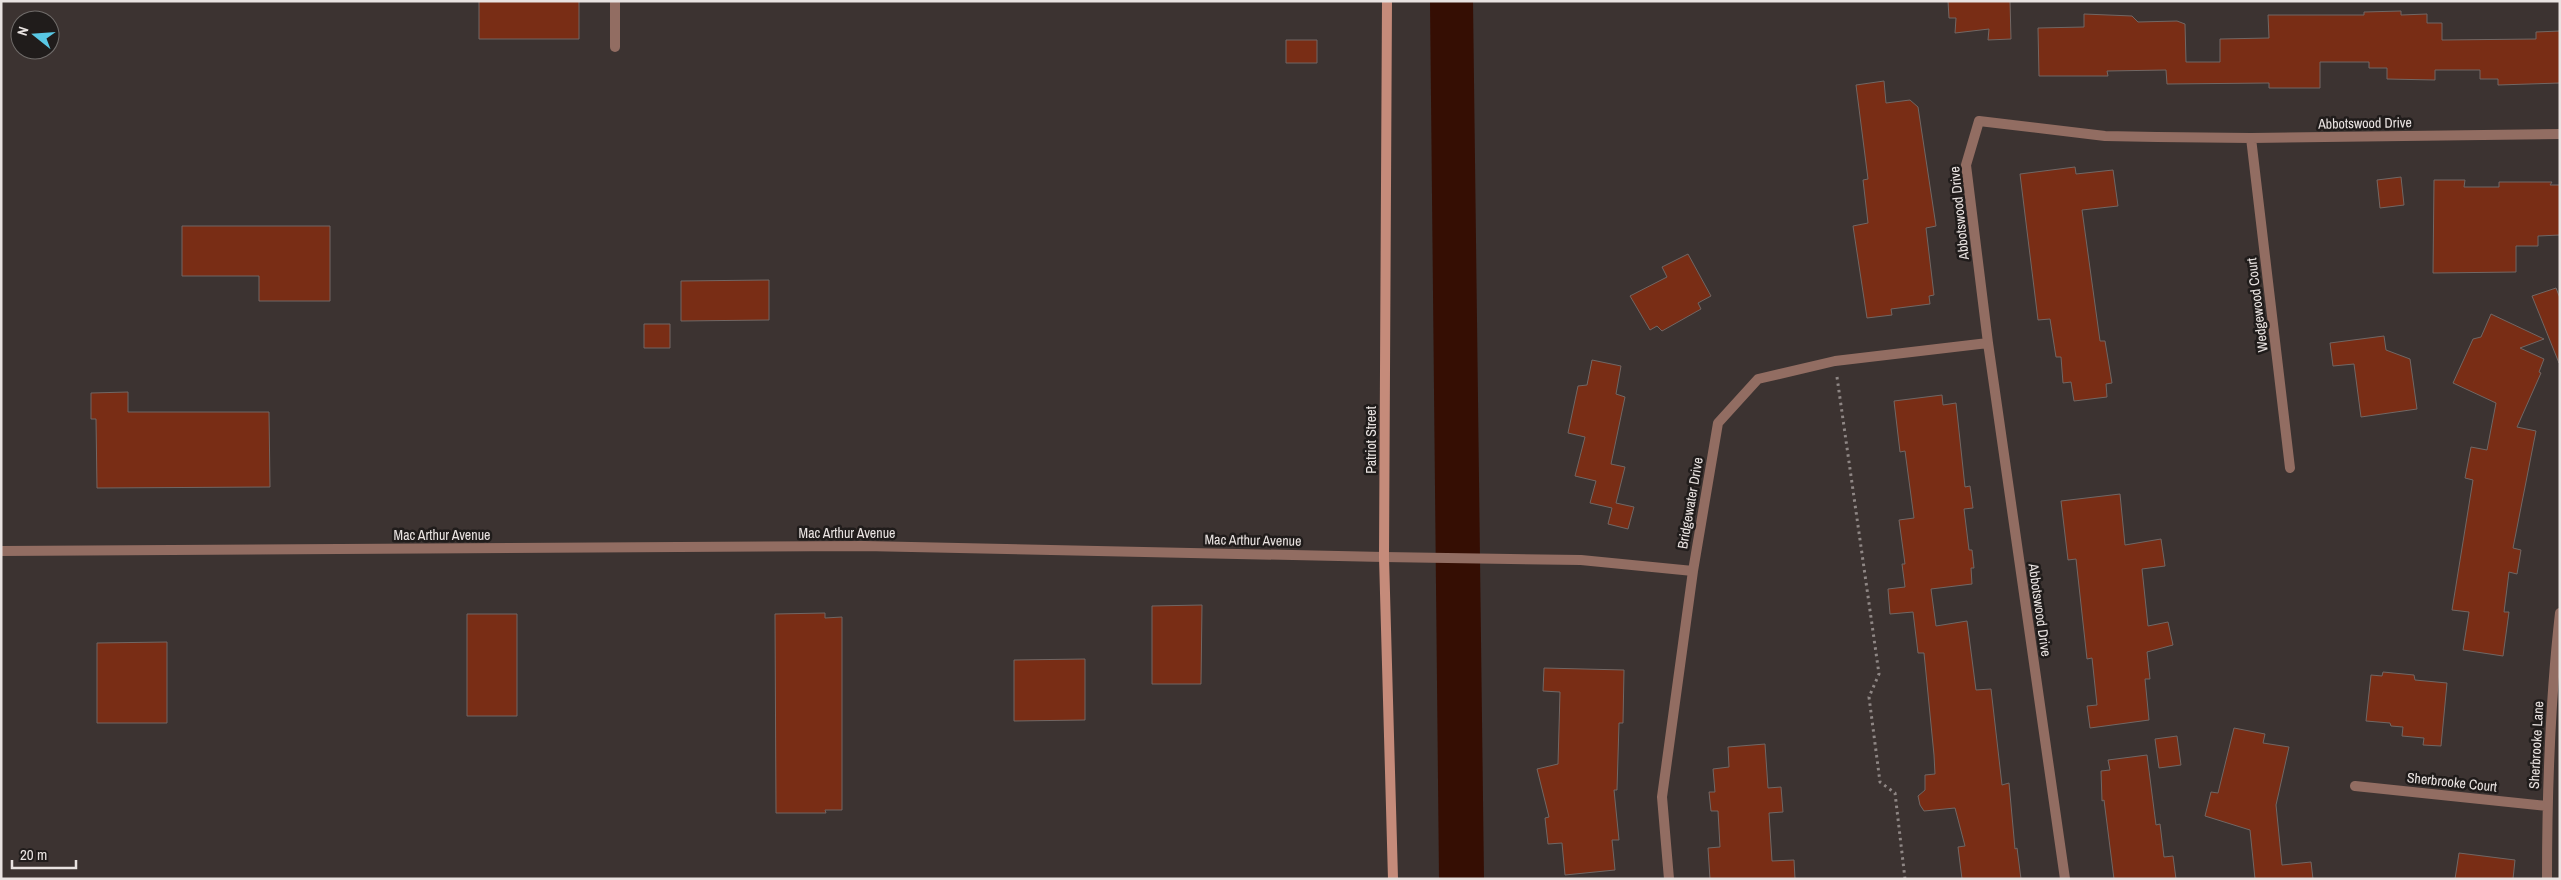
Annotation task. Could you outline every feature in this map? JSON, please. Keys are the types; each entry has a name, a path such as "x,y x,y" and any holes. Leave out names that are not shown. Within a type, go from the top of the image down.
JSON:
{"main road":[{"name":"Patriot Street","path":"1387,1 1384,557 1393,879"}],"street":[{"path":"615,1 615,48"},
{"name":"Abbotswood Drive","path":"2065,879 1988,343 1966,165 1979,121 2104,136 2251,138 2560,134"},
{"name":"Wedgewood Court","path":"2251,138 2290,468"},
{"name":"Bridgewater Drive","path":"1669,879 1662,798 1693,571 1718,423 1758,379 1835,361 1988,343"},
{"name":"Mac Arthur Avenue","path":"1,551 864,546 1581,560 1693,571"},
{"name":"Sherbrooke Lane","path":"2546,879 2547,806 2554,662 2560,613"},
{"name":"Sherbrooke Court","path":"2355,786 2547,806"}],"path":[{"path":"1835,361 1878,674 1869,697 1880,782 1895,793 1905,879"}],"shaded area":[{"path":"1430,1 1473,1 1484,879 1439,879"}],"building":[{"path":"479,1 579,1 579,39 479,39"},
{"path":"1948,1 2010,1 2011,39 1988,40 1989,29 1955,33 1956,18 1949,18"},
{"path":"2401,11 2401,15 2427,14 2427,23 2442,23 2442,40 2536,39 2536,32 2560,31 2560,83 2498,85 2498,79 2480,79 2480,70 2435,70 2435,80 2387,79 2387,68 2369,68 2369,62 2320,62 2320,88 2269,88 2269,83 2167,84 2166,70 2107,71 2108,76 2039,76 2038,28 2084,27 2084,14 2132,16 2138,22 2177,21 2185,24 2186,62 2220,62 2220,39 2269,38 2268,15 2364,15 2364,12"},
{"path":"1286,40 1317,40 1317,63 1286,63"},
{"path":"1884,81 1886,103 1910,100 1918,107 1936,226 1926,228 1934,295 1929,296 1930,304 1891,309 1892,315 1867,318 1853,226 1868,223 1863,180 1868,179 1856,85"},
{"path":"2075,167 2076,174 2113,170 2118,206 2082,210 2100,341 2105,341 2112,383 2106,384 2107,397 2074,401 2071,382 2063,383 2061,357 2056,357 2050,319 2038,320 2020,174"},
{"path":"2401,177 2404,205 2380,208 2377,180"},
{"path":"2434,180 2465,180 2464,187 2499,187 2499,182 2552,182 2550,185 2560,185 2560,235 2538,236 2538,246 2516,246 2516,272 2433,273"},
{"path":"182,226 330,226 330,301 259,301 259,276 182,276"},
{"path":"1688,254 1711,296 1698,303 1701,309 1662,331 1657,326 1650,330 1630,296 1667,277 1662,267"},
{"path":"769,280 769,320 681,321 681,281"},
{"path":"2556,288 2560,298 2559,363 2532,296"},
{"path":"2491,314 2544,339 2520,348 2544,359 2539,372 2541,373 2517,427 2536,431 2513,548 2521,550 2517,574 2509,572 2504,612 2509,612 2503,656 2463,650 2469,612 2452,610 2473,480 2465,478 2471,447 2487,450 2496,403 2453,383 2473,339 2481,337"},
{"path":"644,324 670,324 670,348 644,348"},
{"path":"2384,336 2386,350 2410,359 2417,409 2361,417 2354,364 2333,366 2330,343"},
{"path":"1592,360 1621,366 1616,394 1625,397 1611,464 1625,467 1616,503 1634,507 1628,529 1608,524 1612,508 1590,503 1596,481 1575,476 1585,437 1568,433 1578,386 1587,385"},
{"path":"128,392 128,412 269,412 270,487 97,488 96,419 91,419 91,393"},
{"path":"1942,395 1943,405 1956,403 1965,487 1970,486 1973,508 1964,509 1969,550 1972,550 1974,568 1971,568 1972,584 1931,589 1936,626 1967,621 1976,690 1991,689 2002,785 2009,783 2015,849 2017,848 2021,879 1962,879 1958,847 1965,846 1955,808 1924,811 1918,796 1925,790 1925,775 1935,774 1934,755 1924,653 1918,653 1913,612 1890,614 1888,589 1905,587 1902,564 1905,564 1899,520 1914,518 1905,451 1900,452 1894,401"},
{"path":"2120,494 2125,545 2161,539 2165,566 2142,569 2148,626 2168,622 2173,645 2147,652 2150,679 2145,679 2149,720 2090,728 2087,706 2097,705 2092,658 2087,659 2076,559 2068,560 2061,501"},
{"path":"1202,605 1201,684 1152,684 1152,606"},
{"path":"825,613 825,618 842,617 842,810 825,810 826,813 776,813 775,614"},
{"path":"467,614 517,614 517,716 467,716"},
{"path":"167,642 167,723 97,723 97,643"},
{"path":"1085,659 1085,720 1014,721 1014,660"},
{"path":"1544,668 1624,670 1623,723 1619,723 1617,790 1614,790 1619,840 1612,840 1615,870 1565,875 1562,843 1548,844 1545,818 1549,817 1537,769 1558,764 1560,692 1543,691"},
{"path":"2383,672 2414,675 2415,680 2447,683 2441,746 2423,745 2424,738 2402,736 2403,727 2391,726 2390,723 2366,721 2371,675 2382,676"},
{"path":"2234,728 2265,734 2263,743 2289,747 2276,805 2282,865 2311,862 2313,879 2255,879 2250,830 2205,816 2211,792 2218,793"},
{"path":"2177,736 2181,765 2159,768 2155,739"},
{"path":"1765,744 1768,788 1781,787 1783,812 1769,813 1772,861 1794,860 1795,879 1710,879 1708,848 1720,847 1718,811 1711,811 1709,792 1715,792 1713,769 1729,767 1728,747"},
{"path":"2147,755 2156,825 2160,824 2164,857 2173,856 2176,879 2114,879 2104,800 2102,801 2101,771 2110,770 2108,760"},
{"path":"2459,853 2515,860 2513,879 2455,879"}]}
